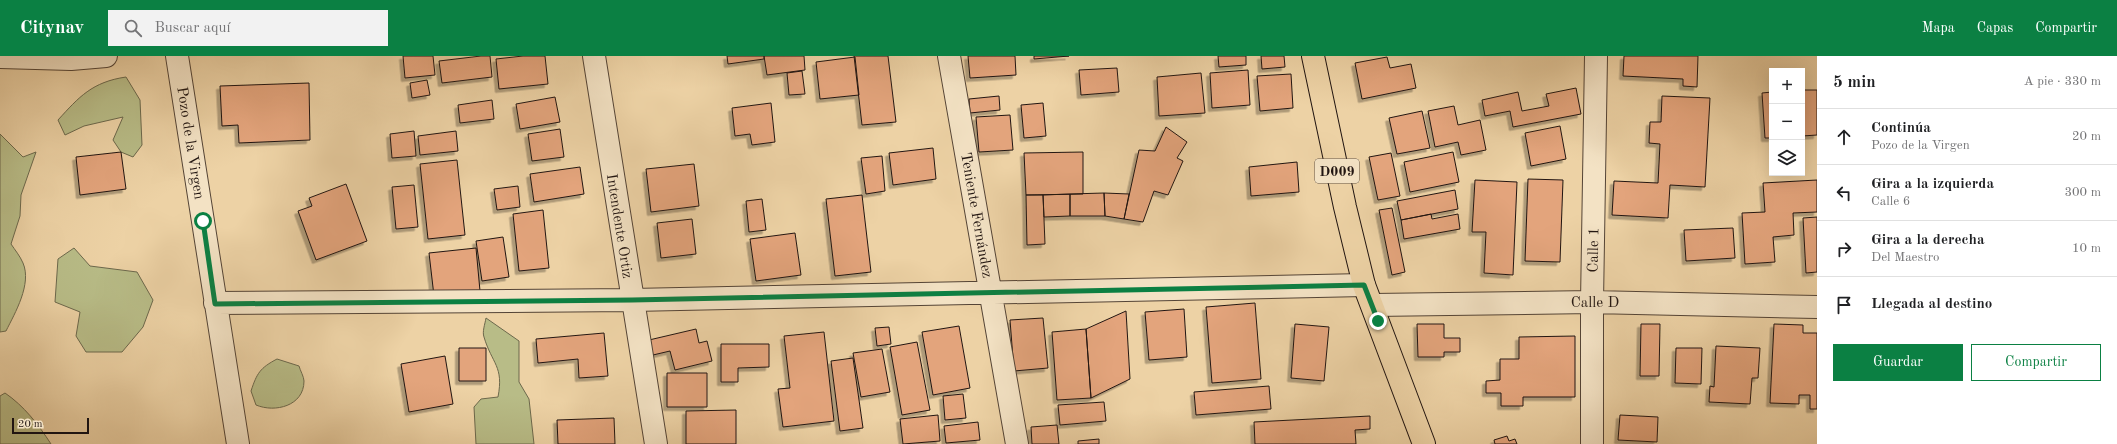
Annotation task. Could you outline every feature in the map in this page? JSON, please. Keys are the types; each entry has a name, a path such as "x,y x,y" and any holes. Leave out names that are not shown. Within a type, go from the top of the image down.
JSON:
{"main road":[{"name":"D009","path":"1313,56 1344,207 1364,285 1424,444"}],"street":[{"path":"0,57 71,59 106,56"},
{"name":"Pozo de la Virgen","path":"177,56 238,444"},
{"name":"Intendente Ortiz","path":"594,56 656,444"},
{"name":"Teniente Fernández","path":"949,56 1017,444"},
{"name":"Calle 1","path":"1592,444 1592,302 1596,56"},
{"path":"215,304 632,300 1364,285"},
{"name":"Calle D","path":"1375,313 1592,302 1817,307"}],"green space":[{"path":"126,77 140,100 142,145 133,157 121,152 113,140 123,117 84,126 65,135 58,120 73,104 95,87 114,79"},
{"path":"0,134 23,157 36,152 21,195 20,216 11,244 23,263 25,271 24,289 18,307 6,331 0,332"},
{"path":"74,248 90,266 137,272 153,300 143,327 122,352 86,352 76,336 80,312 55,302 58,259"},
{"path":"486,318 519,341 519,382 529,399 534,444 476,444 474,407 481,399 498,397 499,387 498,372 483,335"},
{"path":"277,359 299,366 304,379 303,390 294,402 280,408 256,405 251,391 255,380 263,368"},
{"path":"5,393 30,416 51,444 0,444 0,396"}],"building":[{"path":"403,56 433,56 435,75 405,78"},
{"path":"490,56 492,77 442,83 439,61"},
{"path":"523,56 545,56 548,84 499,89 496,59"},
{"path":"727,56 764,56 764,59 728,64"},
{"path":"764,56 804,56 805,70 767,75"},
{"path":"854,56 888,56 896,122 862,125"},
{"path":"968,56 1015,56 1016,75 970,78"},
{"path":"1034,56 1069,56 1034,59"},
{"path":"1218,56 1246,56 1246,65 1219,67"},
{"path":"1261,56 1284,56 1285,67 1262,69"},
{"path":"1624,56 1698,56 1697,87 1683,86 1683,79 1623,76"},
{"path":"855,57 859,95 820,99 816,62"},
{"path":"1387,57 1390,68 1411,64 1416,88 1362,99 1355,63"},
{"path":"1117,68 1119,92 1081,95 1079,70"},
{"path":"1248,70 1250,105 1212,108 1210,73"},
{"path":"802,71 805,94 789,95 787,73"},
{"path":"1201,73 1205,113 1159,116 1157,77"},
{"path":"1291,74 1293,108 1260,111 1257,76"},
{"path":"427,80 430,95 412,98 410,83"},
{"path":"309,83 310,140 239,143 238,125 222,126 220,86"},
{"path":"1576,88 1581,114 1513,127 1510,111 1485,116 1482,100 1518,92 1522,111 1549,106 1546,94"},
{"path":"1805,90 1817,90 1817,135 1805,136"},
{"path":"1769,92 1769,138 1765,138 1762,93"},
{"path":"999,96 1000,110 970,113 969,99"},
{"path":"1662,96 1710,98 1705,187 1670,185 1668,218 1612,215 1614,181 1658,183 1660,144 1649,143 1650,122 1661,122"},
{"path":"555,97 560,122 520,129 516,104"},
{"path":"492,100 494,119 460,123 458,105"},
{"path":"771,103 775,142 752,145 750,134 735,136 732,108"},
{"path":"1043,103 1046,136 1024,138 1021,105"},
{"path":"1454,106 1458,125 1480,120 1486,150 1461,155 1458,142 1435,147 1428,111"},
{"path":"1422,111 1430,148 1397,154 1389,118"},
{"path":"1010,115 1013,150 979,152 976,117"},
{"path":"1560,126 1566,159 1531,166 1525,133"},
{"path":"1166,127 1187,142 1177,158 1183,161 1168,195 1154,191 1143,222 1124,219 1139,150 1155,151"},
{"path":"560,129 564,157 532,161 528,134"},
{"path":"414,131 416,156 392,158 390,134"},
{"path":"456,131 458,151 420,155 418,136"},
{"path":"933,148 936,179 893,185 889,153"},
{"path":"121,152 126,189 80,195 76,157"},
{"path":"1083,152 1083,194 1026,195 1024,153"},
{"path":"1453,152 1459,182 1410,192 1404,162"},
{"path":"1391,153 1400,196 1378,200 1369,157"},
{"path":"882,156 885,191 866,194 861,158"},
{"path":"457,160 465,235 428,239 420,164"},
{"path":"1297,162 1299,192 1251,196 1249,167"},
{"path":"694,164 699,206 651,212 646,169"},
{"path":"580,167 584,194 534,202 530,174"},
{"path":"1528,179 1563,180 1560,262 1525,261"},
{"path":"1475,180 1517,182 1513,275 1484,273 1486,232 1472,232"},
{"path":"1817,180 1817,212 1793,213 1794,235 1773,237 1775,262 1745,264 1742,213 1765,212 1763,183"},
{"path":"346,184 367,241 316,260 298,211 312,206 309,198"},
{"path":"414,185 418,227 396,229 392,187"},
{"path":"518,186 520,207 497,210 494,189"},
{"path":"1455,190 1458,209 1401,220 1397,201"},
{"path":"1104,193 1105,216 1070,216 1070,194"},
{"path":"1104,193 1129,194 1124,219 1105,216"},
{"path":"1070,194 1070,216 1044,217 1043,195"},
{"path":"862,195 871,272 835,276 826,199"},
{"path":"1026,195 1043,195 1045,244 1027,245"},
{"path":"762,199 766,230 749,232 746,201"},
{"path":"1392,208 1405,272 1392,275 1379,210"},
{"path":"543,210 549,268 519,271 513,214"},
{"path":"1431,214 1432,219 1458,214 1460,229 1404,239 1401,220"},
{"path":"1817,217 1817,272 1806,273 1803,218"},
{"path":"692,219 696,254 661,258 657,223"},
{"path":"1733,228 1735,258 1686,261 1684,230"},
{"path":"795,233 801,275 756,281 750,239"},
{"path":"503,237 509,277 482,281 476,241"},
{"path":"476,248 480,291 434,296 429,253"},
{"path":"1255,303 1261,379 1212,383 1206,307"},
{"path":"1184,309 1187,357 1149,360 1145,312"},
{"path":"1126,311 1130,379 1091,398 1086,329"},
{"path":"1043,318 1048,368 1014,371 1010,320"},
{"path":"1295,324 1329,327 1324,381 1291,378"},
{"path":"1417,324 1444,324 1444,338 1460,338 1460,352 1444,352 1444,357 1418,357"},
{"path":"1641,324 1660,324 1659,376 1640,376"},
{"path":"1774,324 1803,325 1803,333 1817,333 1817,409 1810,409 1810,395 1799,395 1799,404 1770,403"},
{"path":"959,326 970,388 933,395 922,332"},
{"path":"889,327 891,344 877,346 875,328"},
{"path":"696,329 699,343 707,341 712,361 675,370 670,351 653,355 649,340"},
{"path":"1086,329 1091,398 1057,400 1052,332"},
{"path":"824,332 834,421 783,427 778,389 790,388 784,336"},
{"path":"604,333 608,376 579,378 578,359 538,363 536,339"},
{"path":"1575,336 1575,397 1523,397 1523,406 1501,406 1501,393 1486,393 1486,381 1500,380 1500,359 1519,359 1519,337"},
{"path":"917,342 930,410 902,415 890,347"},
{"path":"721,344 769,344 769,367 738,368 738,382 721,382"},
{"path":"1716,346 1760,348 1758,378 1752,378 1750,404 1709,402 1710,386 1714,387"},
{"path":"459,348 486,348 486,381 459,381"},
{"path":"1676,348 1702,348 1701,384 1675,383"},
{"path":"882,349 890,392 861,397 853,353"},
{"path":"445,356 453,404 409,412 401,364"},
{"path":"853,358 863,428 840,431 831,361"},
{"path":"667,373 707,373 707,407 667,407"},
{"path":"1269,386 1271,409 1196,415 1194,392"},
{"path":"963,394 966,418 945,420 943,396"},
{"path":"1104,402 1106,421 1060,425 1058,405"},
{"path":"736,410 736,444 686,444 686,411"},
{"path":"938,415 940,441 903,444 900,419"},
{"path":"1620,415 1658,417 1657,442 1618,440"},
{"path":"1370,416 1370,429 1355,430 1356,444 1255,444 1254,422"},
{"path":"614,418 615,444 558,444 557,420"},
{"path":"978,422 980,440 946,443 944,426"},
{"path":"1057,425 1059,444 1032,444 1031,427"},
{"path":"1507,436 1509,441 1515,439 1517,444 1495,444 1494,440"},
{"path":"1099,439 1099,444 1078,444 1078,441"}],"route":[{"path":"203,221 215,304 632,300 1364,285 1378,321"}]}
